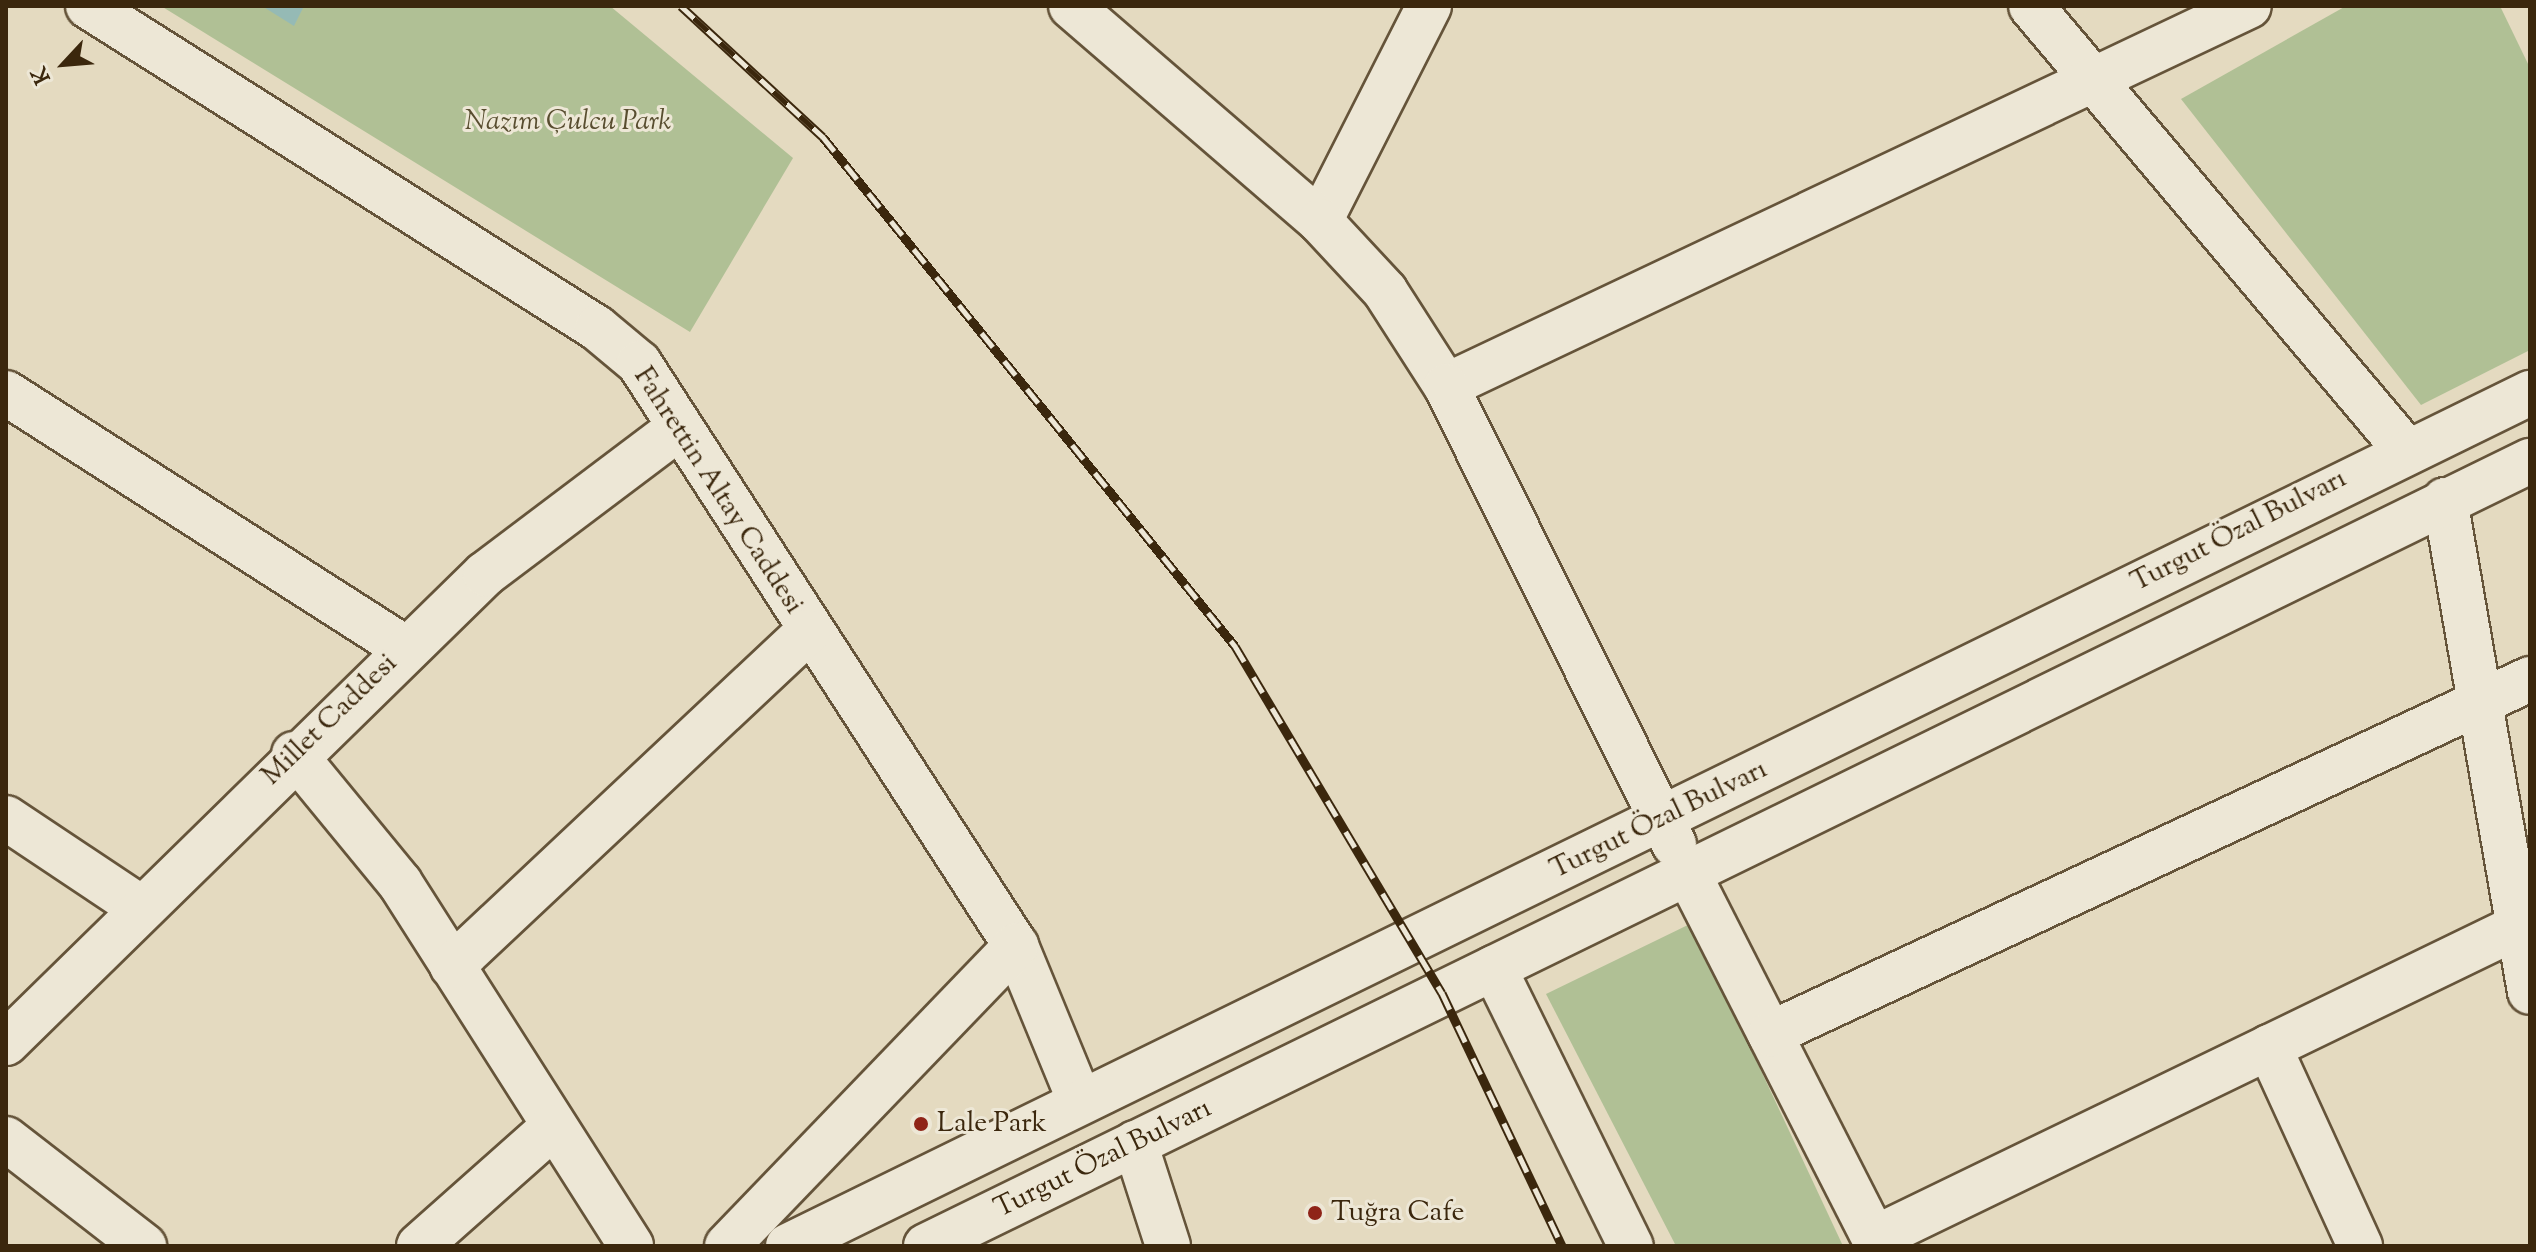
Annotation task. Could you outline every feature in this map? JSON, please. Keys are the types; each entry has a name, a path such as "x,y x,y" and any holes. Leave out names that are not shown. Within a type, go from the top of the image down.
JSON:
{"street":[{"name":"Fahrettin Altay Caddesi","path":"88,6 597,328 639,363 808,632 1016,946 1080,1101"},
{"path":"1071,6 1320,221 1385,291 1446,386 1876,1242 2526,923"},
{"path":"1320,221 1429,6"},
{"path":"2031,6 2404,448"},
{"path":"1446,386 2098,83 2249,6"},
{"path":"6,393 406,649"},
{"name":"Turgut Özal Bulvarı","path":"788,1246 1080,1101 1662,820 2404,448 2530,393"},
{"name":"Millet Caddesi","path":"6,1043 138,906 294,754 539,527 680,427"},
{"name":"Turgut Özal Bulvarı","path":"926,1246 2530,461"},
{"path":"2445,500 2526,923 2530,992"},
{"path":"452,966 808,632"},
{"path":"1770,1034 2530,679"},
{"path":"294,754 400,883 552,1128 631,1246"},
{"path":"6,818 138,906"},
{"path":"727,1246 1016,946"},
{"path":"1494,968 1631,1246"},
{"path":"2269,1047 2360,1246"},
{"path":"419,1246 552,1128"},
{"path":"6,1139 144,1246"},
{"path":"1135,1143 1168,1246"}],"green space":[{"name":"Nazım Çulcu Park","path":"161,6 610,6 793,158 690,332"},
{"path":"2346,6 2500,6 2530,68 2530,350 2421,405 2181,99"},
{"path":"1692,923 1843,1246 1676,1246 1546,994"}],"water":[{"path":"262,6 304,6 294,26"}],"railway":[{"path":"681,6 823,137 1235,646 1442,993 1562,1246"}],"place":[{"name":"Lale Park","path":"921,1124"},
{"name":"Tuğra Cafe","path":"1315,1213"}]}
